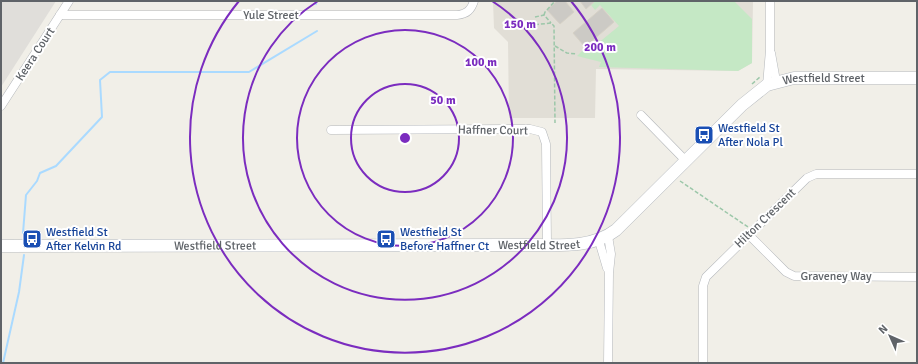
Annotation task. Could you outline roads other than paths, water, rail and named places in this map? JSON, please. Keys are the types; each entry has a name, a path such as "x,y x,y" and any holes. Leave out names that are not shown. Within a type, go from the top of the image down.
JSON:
{"main road":[{"name":"Westfield Street","path":"1,246 577,244 604,238 673,174 742,105 771,83 794,78 917,78"}],"street":[{"name":"Keera Court","path":"1,106 69,1"},
{"name":"Yule Street","path":"60,15 457,15 465,14 472,8 474,1"},
{"path":"770,1 770,50 774,64 771,83"},
{"path":"641,115 686,161"},
{"name":"Haffner Court","path":"331,130 530,129 542,132 546,144 547,244"},
{"name":"Hilton Crescent","path":"703,363 703,283 709,273 748,231 811,175 917,174"},
{"name":"Graveney Way","path":"748,231 786,272 794,276 917,277"},
{"path":"604,238 611,254 609,273 608,363"}],"waterway":[{"path":"23,233 26,195 37,181 40,173 56,166 102,117 100,80 110,72 249,72 317,31"},
{"path":"3,363 19,292 24,255"}],"place":[{"name":"Westfield St After Nola Pl","path":"704,135"},
{"name":"Westfield St After Kelvin Rd","path":"32,239"},
{"name":"Westfield St Before Haffner Ct","path":"386,239"}]}
